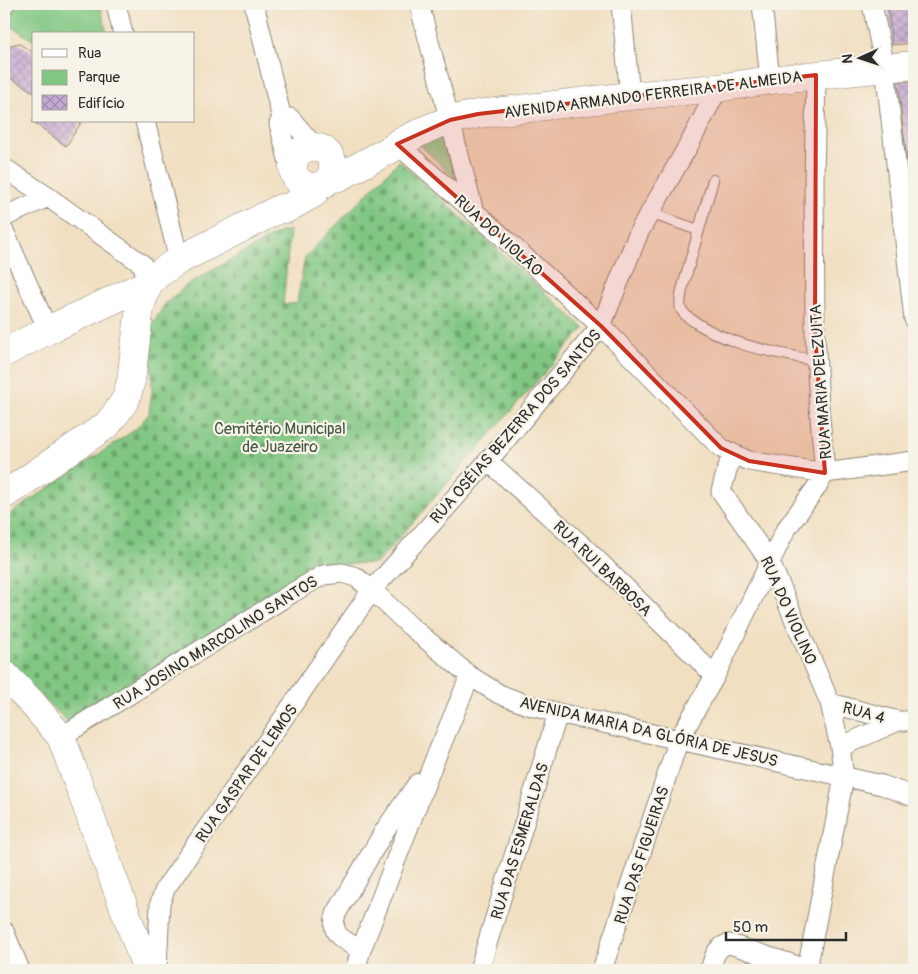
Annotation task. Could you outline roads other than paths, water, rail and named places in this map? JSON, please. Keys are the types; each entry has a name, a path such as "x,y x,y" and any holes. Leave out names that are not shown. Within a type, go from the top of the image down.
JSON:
{"street":[{"path":"116,4 123,32"},
{"path":"254,4 282,119 279,124 289,163 309,178 339,177 395,147 396,144 392,142 356,149 333,150 319,148"},
{"path":"419,4 474,212"},
{"path":"621,4 630,96"},
{"path":"762,4 770,80"},
{"path":"872,4 885,68 914,319"},
{"name":"AVENIDA ARMANDO FERREIRA DE ALMEIDA","path":"396,144 450,120 478,114 914,65"},
{"name":"RUA MARIA DELZUITA","path":"679,739 715,676 784,531 826,472 819,407 815,333 814,200 816,75"},
{"name":"RUA OSÉIAS BEZERRA DOS SANTOS","path":"372,590 488,461 601,326 640,232 691,141 718,88"},
{"path":"282,119 290,118 332,159 333,173 309,178"},
{"path":"145,122 179,260"},
{"name":"RUA DO VIOLÃO","path":"396,144 601,326 721,448 749,461 826,472 914,461"},
{"path":"4,168 142,264 149,283 142,301 131,381 126,400 107,425 4,495"},
{"path":"4,353 48,330 149,283 158,274 179,260 281,208 286,208 313,194 309,178"},
{"path":"4,217 48,197"},
{"path":"4,231 48,330"},
{"name":"RUA DO VIOLINO","path":"732,453 721,492 770,562 830,703 840,747 844,777 807,970"},
{"name":"RUA RUI BARBOSA","path":"488,461 584,548 715,676"},
{"name":"RUA JOSINO MARCOLINO SANTOS","path":"61,737 323,575 342,573 356,577 372,590"},
{"name":"AVENIDA MARIA DA GLÓRIA DE JESUS","path":"372,590 410,626 470,676 499,694 525,704 882,785 914,797"},
{"name":"RUA GASPAR DE LEMOS","path":"157,970 160,903 165,889 372,590"},
{"path":"4,674 61,737 147,970"},
{"path":"355,970 433,764 470,676"},
{"name":"RUA 4","path":"830,703 906,721"},
{"name":"RUA DAS ESMERALDAS","path":"479,970 558,712"},
{"name":"RUA 4","path":"840,747 906,721"},
{"name":"RUA DAS FIGUEIRAS","path":"602,970 679,739"},
{"path":"361,950 343,940 335,931 333,922 336,914 385,830 433,764"},
{"path":"4,931 20,970"},
{"path":"710,970 719,948 730,944 807,970"}],"lane":[{"path":"713,180 682,290 681,310 704,329 732,342 817,361"},
{"path":"650,213 698,230"}],"park label":[{"name":"Cemitério Municipal de Juazeiro","path":"280,437"}]}
